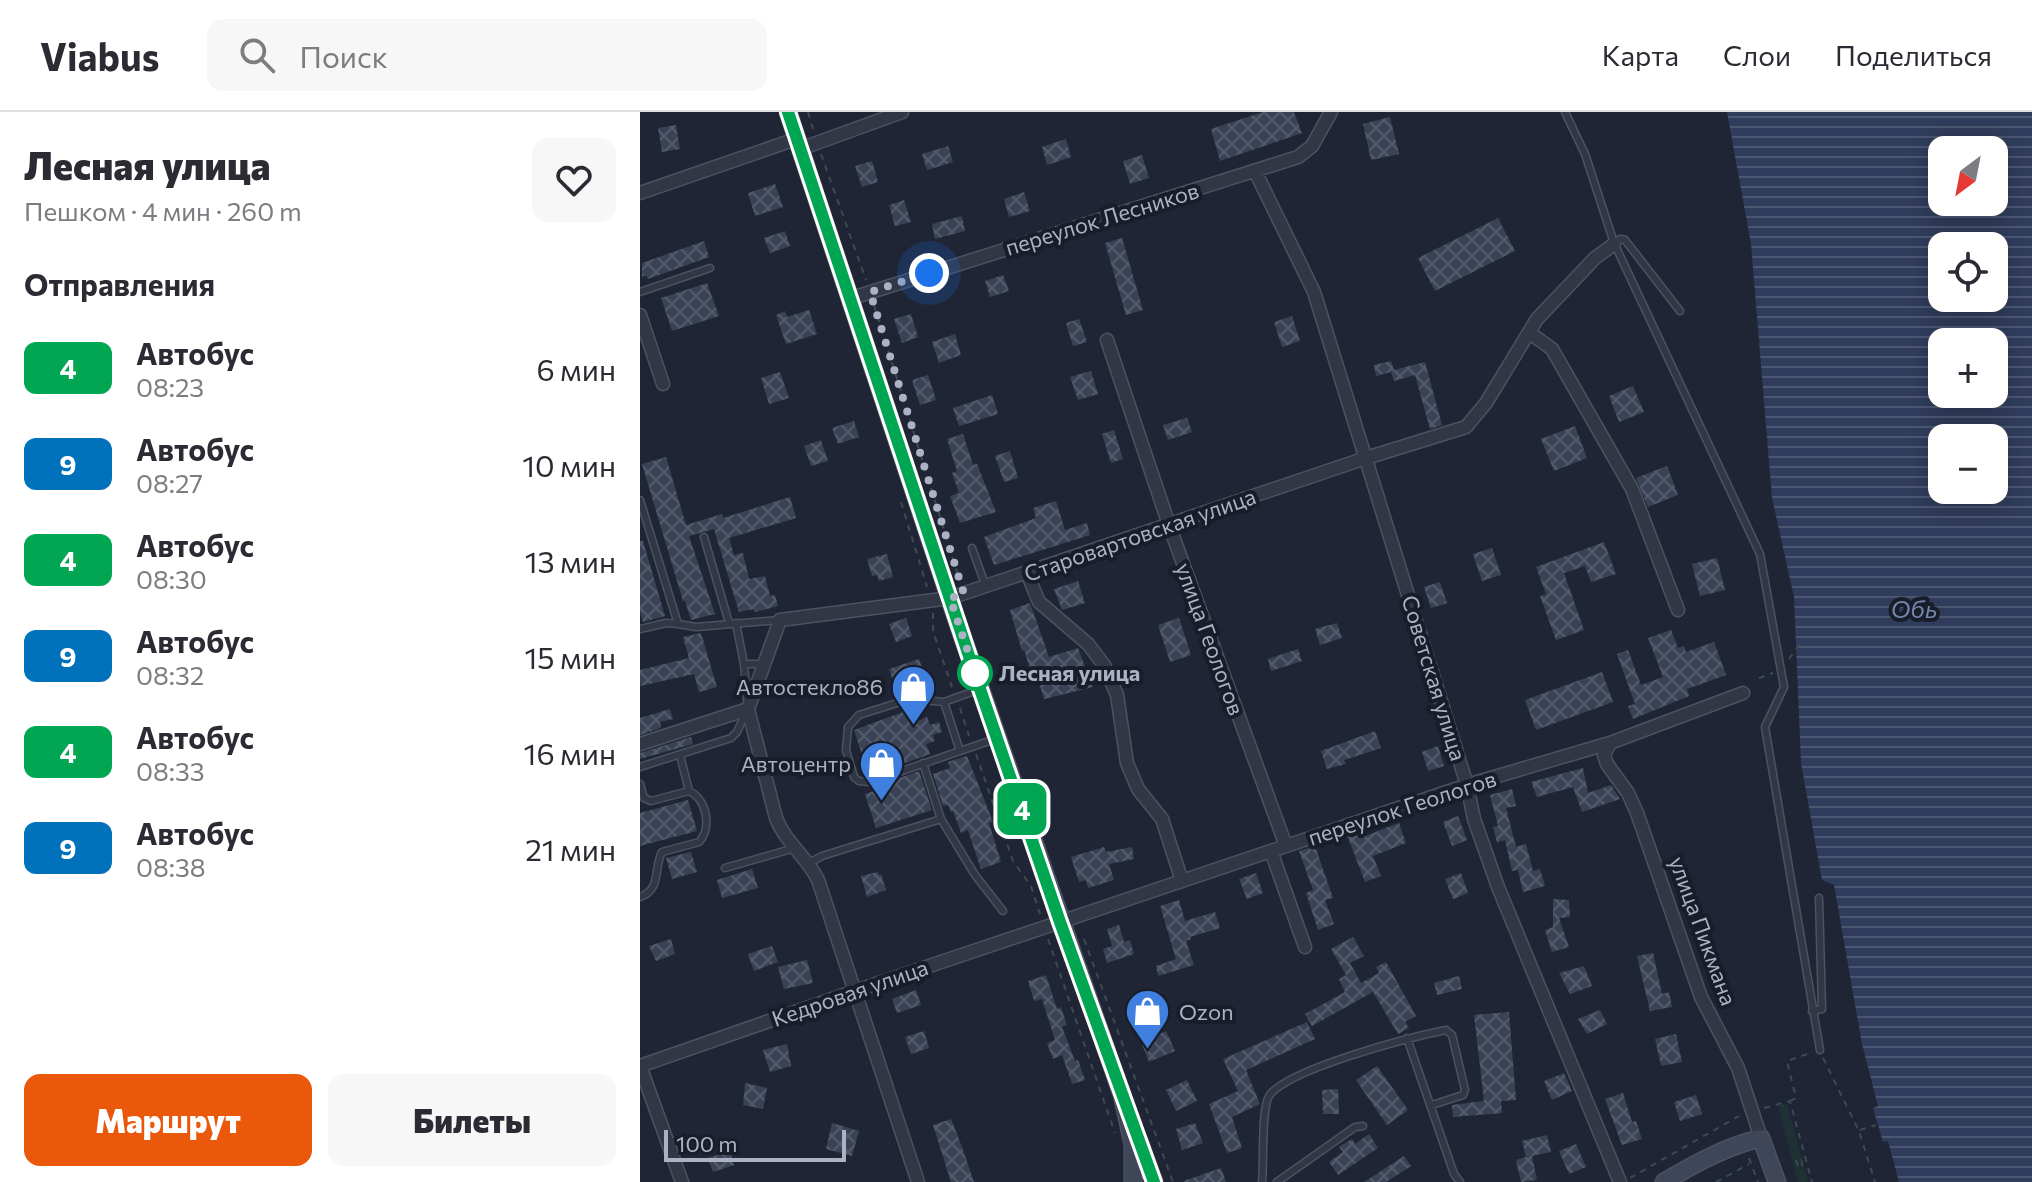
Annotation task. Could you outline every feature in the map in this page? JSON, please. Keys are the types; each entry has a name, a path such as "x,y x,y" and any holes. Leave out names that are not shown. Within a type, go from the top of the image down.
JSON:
{"main road":[{"path":"788,112 957,596 980,689 1068,920 1122,1095 1154,1182"},
{"path":"1122,1095 1133,1145 1133,1182"},
{"path":"1664,1182 1712,1154 1761,1138"},
{"name":"улица Пикмана","path":"1761,1138 1777,1182"}],"street":[{"path":"640,193 798,144 817,143 902,112"},
{"name":"переулок Лесников","path":"852,298 1298,157 1306,152 1331,112"},
{"name":"Советская улица","path":"1255,171 1314,292 1467,785 1474,819 1498,887 1620,1182"},
{"name":"Старовартовская улица","path":"780,620 957,596 1466,427 1480,413 1537,319 1595,258 1614,244"},
{"path":"640,315 663,384"},
{"path":"1530,333 1552,349 1632,489 1678,610"},
{"name":"улица Геологов","path":"1107,340 1169,525 1286,846"},
{"path":"1027,573 1039,602 1088,644 1104,665 1117,695 1127,763 1138,789 1162,819 1182,881"},
{"path":"780,620 748,709 780,830 809,863 818,880 918,1182"},
{"name":"переулок Геологов","path":"1068,920 1467,785 1610,743 1743,693"},
{"path":"640,744 748,709"},
{"name":"улица Пикмана","path":"1610,743 1604,755 1607,764 1628,793 1637,813 1701,997 1738,1068 1761,1138"},
{"path":"1271,851 1305,947"},
{"name":"Кедровая улица","path":"640,1066 1068,920"},
{"path":"640,1066 682,1182"}],"lane":[{"path":"1565,112 1585,154 1614,244 1760,554 1784,687 1765,727 1820,1050"},
{"path":"1614,244 1620,239 1625,240 1680,311"},
{"path":"640,292 710,268"},
{"path":"640,500 678,624"},
{"path":"640,767 734,737 748,709 744,664 704,537"},
{"path":"972,548 986,587"},
{"path":"640,629 666,623 696,627 780,620"},
{"path":"744,664 764,664"},
{"path":"980,689 944,702 910,699 859,715 848,727 846,750 854,777 870,782 997,738"},
{"path":"944,702 960,751"},
{"path":"640,897 650,892 655,883 662,852 699,842 704,837 705,815 698,797 689,791 680,755"},
{"path":"923,763 941,819 975,875 1003,911"},
{"path":"640,784 644,798 651,801 689,791"},
{"path":"809,863 822,856 941,819"},
{"path":"725,868 796,848"},
{"path":"1812,1011 1822,1009 1819,898"},
{"path":"1262,1182 1266,1103 1276,1089 1295,1077 1407,1038 1446,1030 1452,1035 1465,1093 1432,1105"},
{"path":"1407,1038 1454,1174 1460,1182"},
{"path":"1277,1182 1355,1127 1363,1126"}],"path":[{"path":"808,112 870,292 957,596"},
{"path":"899,491 903,513 931,599 933,631 1013,861 1031,886 1117,1138"},
{"path":"1759,678 1781,670 1804,638"},
{"path":"1068,920 1173,1182"},
{"path":"1790,1101 1796,1098 1787,1061 1820,1050 1859,1131 1875,1182"},
{"path":"1859,1131 1876,1125"},
{"path":"1716,1182 1750,1163 1758,1182"}],"green space":[{"path":"1787,1104 1808,1182 1798,1182 1778,1106"}],"water":[{"name":"Обь","path":"1727,112 2032,112 2032,1182 1899,1182 1888,1141 1883,1142 1873,1108 1878,1106 1862,1044 1834,885 1822,880 1801,763 1794,597 1772,498 1751,244"}],"building":[{"path":"1263,112 1294,112 1302,133 1220,161 1211,129"},
{"path":"1390,117 1399,154 1371,160 1363,124"},
{"path":"676,125 680,149 662,152 658,128"},
{"path":"1066,139 1071,157 1047,165 1042,147"},
{"path":"948,146 953,162 927,170 922,154"},
{"path":"1142,155 1149,178 1130,184 1123,161"},
{"path":"872,161 878,182 862,187 855,166"},
{"path":"775,184 783,207 755,216 748,193"},
{"path":"1024,192 1030,211 1009,217 1004,199"},
{"path":"904,200 911,222 895,226 889,205"},
{"path":"962,216 965,231 935,239 932,224"},
{"path":"1498,218 1515,251 1435,291 1418,258"},
{"path":"785,231 790,246 770,253 764,238"},
{"path":"1122,238 1143,310 1126,315 1105,243"},
{"path":"704,241 709,257 648,279 646,275 642,277 642,263"},
{"path":"1003,275 1009,291 990,297 985,281"},
{"path":"707,283 719,316 672,331 661,298"},
{"path":"809,310 817,334 786,344 776,315 785,311 787,317"},
{"path":"911,314 918,337 902,343 894,319"},
{"path":"1292,316 1300,341 1282,347 1274,322"},
{"path":"1079,319 1087,342 1073,346 1066,323"},
{"path":"955,334 961,355 939,363 932,342"},
{"path":"1391,361 1394,370 1425,362 1442,425 1430,429 1415,375 1394,381 1391,372 1376,376 1374,365"},
{"path":"1091,371 1098,394 1078,400 1070,377"},
{"path":"780,372 789,398 769,404 761,378"},
{"path":"928,375 936,400 920,405 912,380"},
{"path":"1633,386 1644,412 1619,422 1609,396"},
{"path":"992,395 998,414 959,426 953,408"},
{"path":"1187,418 1192,432 1168,440 1163,425"},
{"path":"854,421 859,437 838,444 832,428"},
{"path":"1575,426 1587,458 1554,471 1541,439"},
{"path":"1114,430 1123,459 1111,463 1102,434"},
{"path":"963,434 973,465 977,464 996,512 960,523 950,496 959,493 952,473 957,471 947,439"},
{"path":"821,440 828,461 811,466 804,446"},
{"path":"1010,451 1018,478 1004,482 995,456"},
{"path":"666,457 686,525 722,514 723,518 790,497 796,518 729,538 734,555 743,553 749,579 765,576 770,596 775,595 778,606 755,612 754,609 739,612 714,529 689,536 715,614 691,620 642,464"},
{"path":"1667,466 1678,495 1648,507 1636,478"},
{"path":"1056,501 1065,530 1087,523 1090,535 994,565 984,537 1036,518 1033,508"},
{"path":"640,541 643,541 665,616 643,622 640,612"},
{"path":"1604,542 1616,574 1591,582 1585,566 1564,573 1584,630 1556,640 1540,596 1546,594 1536,567"},
{"path":"1492,548 1501,575 1482,581 1473,554"},
{"path":"887,554 893,577 879,581 877,575 872,576 867,559"},
{"path":"1717,558 1725,590 1700,596 1692,564"},
{"path":"1078,581 1085,603 1062,610 1054,589"},
{"path":"1440,582 1447,603 1431,608 1424,587"},
{"path":"1030,603 1049,657 1078,648 1093,687 1044,699 1037,676 1033,678 1022,651 1010,610"},
{"path":"906,618 912,636 896,642 889,624"},
{"path":"1179,618 1191,655 1170,662 1158,625"},
{"path":"1337,623 1342,638 1320,645 1315,629"},
{"path":"1671,630 1678,648 1684,646 1686,652 1714,642 1726,675 1687,689 1689,696 1633,719 1628,706 1635,704 1617,654 1628,650 1641,685 1663,677 1648,638"},
{"path":"701,633 717,687 699,692 694,674 640,686 640,670 689,658 683,637"},
{"path":"1298,649 1302,661 1271,671 1268,659"},
{"path":"919,659 927,682 897,692 889,669"},
{"path":"1602,672 1613,702 1536,730 1525,700"},
{"path":"914,708 918,721 927,717 930,725 939,722 942,732 933,735 935,741 926,744 930,754 869,776 854,730"},
{"path":"670,709 673,719 660,722 661,728 640,735 640,718"},
{"path":"1375,731 1381,748 1327,769 1321,751"},
{"path":"691,737 693,744 640,759 640,753"},
{"path":"1438,746 1444,766 1428,771 1422,752"},
{"path":"967,756 993,822 989,823 1001,862 981,869 968,830 961,833 953,811 948,805 943,806 933,774 950,768 948,762"},
{"path":"1583,768 1588,793 1611,785 1620,799 1582,812 1573,787 1537,797 1531,782"},
{"path":"919,771 932,810 876,828 865,794 874,791 872,788"},
{"path":"1512,789 1516,806 1506,808 1516,847 1526,844 1533,871 1540,869 1545,886 1523,892 1518,870 1512,871 1505,840 1497,842 1493,827 1498,826 1490,795"},
{"path":"688,800 697,831 640,846 640,813"},
{"path":"1458,816 1467,840 1452,846 1443,822"},
{"path":"1399,823 1406,843 1373,856 1381,876 1365,882 1347,835 1363,830 1365,836"},
{"path":"1315,846 1333,898 1325,900 1334,924 1318,930 1306,893 1313,890 1299,851"},
{"path":"1104,847 1106,852 1132,847 1134,859 1109,864 1114,880 1088,888 1086,880 1079,882 1071,857"},
{"path":"691,852 697,872 672,879 666,858"},
{"path":"752,869 758,888 722,898 717,880"},
{"path":"878,872 886,890 867,897 861,876"},
{"path":"1256,873 1263,893 1247,899 1239,879"},
{"path":"1461,873 1468,893 1453,899 1445,879"},
{"path":"1553,899 1569,900 1570,917 1559,918 1569,947 1552,952 1545,930 1553,927"},
{"path":"1179,900 1185,921 1215,912 1220,928 1186,941 1194,965 1158,976 1156,966 1176,959 1160,906"},
{"path":"1119,925 1124,942 1130,940 1134,954 1107,963 1103,949 1112,946 1107,929"},
{"path":"1353,937 1364,956 1350,963 1361,983 1379,973 1376,967 1386,962 1416,1016 1405,1022 1409,1028 1398,1034 1373,992 1312,1026 1305,1014 1345,992 1339,979 1346,975 1331,949"},
{"path":"671,939 675,954 656,961 649,946"},
{"path":"772,946 778,962 754,971 748,954"},
{"path":"1653,953 1662,994 1669,992 1672,1007 1650,1011 1637,956"},
{"path":"807,960 813,983 784,989 778,967"},
{"path":"1584,966 1592,986 1570,994 1559,973"},
{"path":"1046,975 1057,1009 1061,1007 1067,1025 1062,1027 1085,1080 1072,1084 1062,1055 1053,1059 1047,1043 1055,1040 1042,999 1034,1001 1028,981"},
{"path":"1459,976 1462,989 1437,995 1434,983"},
{"path":"916,990 921,1005 897,1013 892,999"},
{"path":"1600,1010 1607,1024 1587,1034 1578,1019"},
{"path":"1509,1012 1516,1100 1501,1101 1502,1113 1453,1117 1452,1105 1484,1101 1474,1015"},
{"path":"1307,1022 1315,1039 1246,1070 1260,1104 1232,1117 1242,1148 1227,1153 1209,1104 1238,1091 1223,1059"},
{"path":"924,1031 929,1048 911,1054 905,1037"},
{"path":"1166,1031 1175,1051 1149,1062 1141,1042"},
{"path":"1676,1034 1682,1062 1661,1066 1655,1039"},
{"path":"787,1044 791,1066 770,1072 763,1050"},
{"path":"1377,1066 1408,1110 1387,1125 1356,1080"},
{"path":"1564,1073 1572,1091 1552,1100 1544,1081"},
{"path":"1187,1080 1197,1101 1176,1111 1166,1090"},
{"path":"745,1083 767,1088 763,1109 743,1105"},
{"path":"1338,1089 1339,1114 1323,1114 1322,1090"},
{"path":"1623,1093 1632,1122 1636,1121 1642,1139 1622,1145 1605,1099"},
{"path":"1696,1095 1702,1114 1680,1121 1674,1102"},
{"path":"951,1119 974,1182 951,1182 933,1125"},
{"path":"832,1123 859,1131 852,1156 826,1149"},
{"path":"1195,1123 1203,1143 1182,1150 1176,1129"},
{"path":"1369,1134 1378,1148 1338,1175 1329,1162 1343,1152 1339,1147 1352,1139 1355,1144"},
{"path":"1547,1135 1551,1152 1532,1156 1537,1180 1521,1182 1516,1160 1526,1157 1522,1141"},
{"path":"1576,1144 1586,1167 1569,1174 1559,1151"},
{"path":"730,1151 734,1165 713,1172 708,1158"},
{"path":"1404,1156 1411,1166 1386,1182 1364,1182"},
{"path":"1221,1168 1226,1182 1184,1182 1184,1181"}],"bus line":[{"name":"4","path":"788,112 980,689 1154,1182"}],"place":[{"name":"Лесная улица","path":"975,673"},
{"name":"Автостекло86","path":"914,726"},
{"name":"Автоцентр","path":"882,803"},
{"name":"Ozon","path":"1148,1051"}],"route":[{"path":"929,273 870,292 964,594 950,598 975,673"}]}
